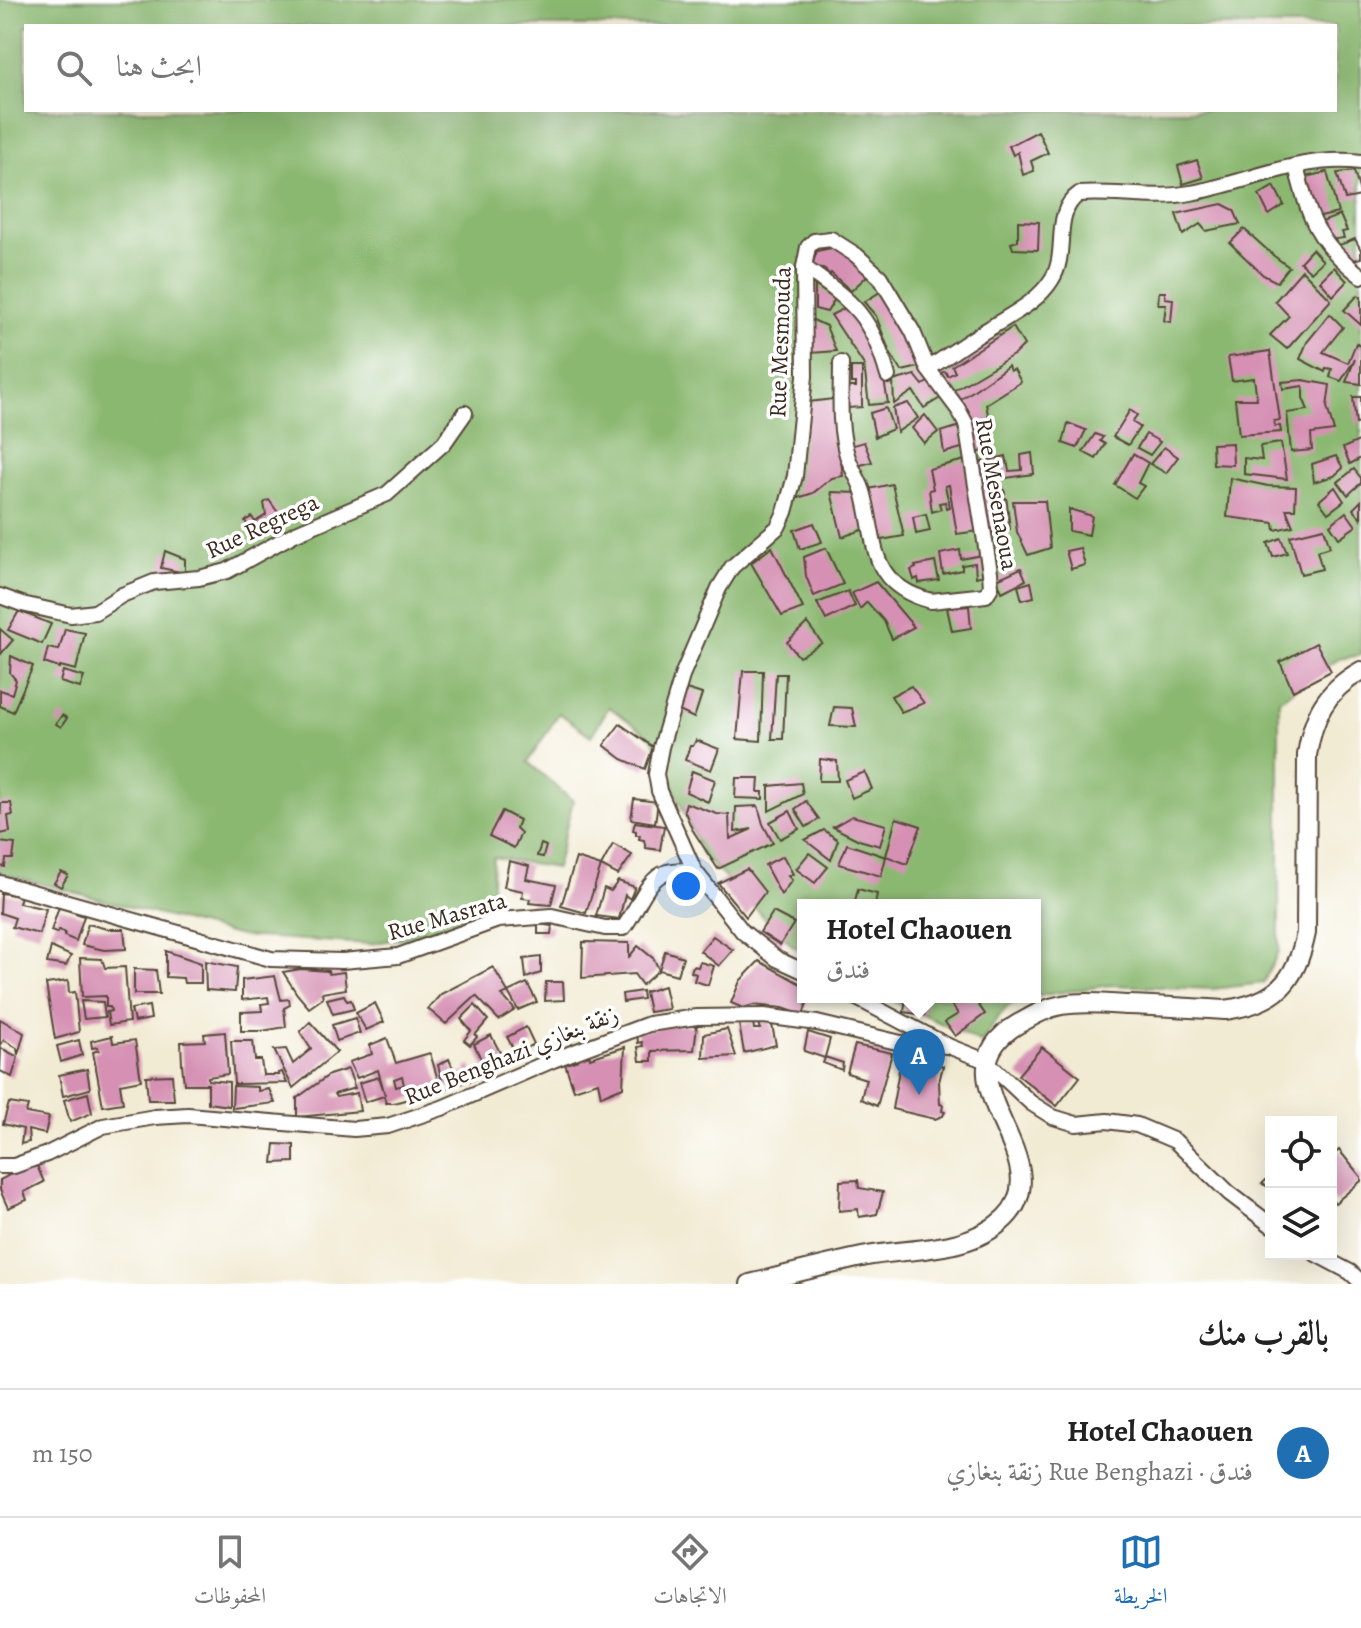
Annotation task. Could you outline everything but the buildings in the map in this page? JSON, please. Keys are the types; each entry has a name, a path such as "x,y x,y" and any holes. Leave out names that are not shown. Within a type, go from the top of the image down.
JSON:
{"main road":[{"path":"750,1284 865,1256 969,1241 987,1233 1004,1219 1019,1195 1021,1180 1017,1155 992,1099 986,1061 995,1044 1009,1029 1044,1009 1089,1003 1233,1009 1257,1003 1291,977 1300,959 1306,933 1307,755 1310,736 1316,716 1327,699 1361,671"}],"street":[{"path":"928,369 1018,311 1045,289 1059,263 1065,212 1069,201 1079,194 1189,194 1322,162 1361,162"},
{"path":"1296,167 1307,208 1319,235 1335,255 1361,276"},
{"name":"Rue Mesmouda","path":"797,968 777,959 743,932 694,870 659,791 656,774 661,747 683,673 719,588 732,567 778,527 785,512 795,476 805,376 804,267 808,247 822,238 840,243 880,277 896,300 928,369"},
{"path":"804,267 862,314 875,334 888,376"},
{"name":"Rue Mesenaoua","path":"841,363 844,443 863,489 878,563 894,583 924,599 947,600 986,595 991,587 990,572 966,424 928,369"},
{"name":"Rue Regrega","path":"0,596 71,615 95,612 122,595 154,582 199,578 227,571 294,534 387,494 444,443 465,413"},
{"name":"Rue Masrata","path":"0,883 271,959 342,961 398,956 498,920 552,916 605,928 623,928 651,883 665,872 694,870"},
{"path":"866,1003 948,1046 986,1061 1031,1103 1053,1117 1076,1124 1107,1121 1137,1125 1175,1141 1229,1193 1265,1220"},
{"name":"Rue Benghazi زنقة بنغازي","path":"0,1166 14,1166 47,1154 103,1126 155,1117 188,1115 354,1129 388,1126 442,1108 553,1060 649,1024 697,1017 764,1016 817,1023 901,1043 948,1046"},
{"path":"1327,1260 1361,1282"}],"green space":[{"path":"0,0 1361,0 1361,655 1339,659 1279,700 1279,951 1263,983 1213,989 1111,985 1041,995 1041,899 797,899 797,948 703,856 652,738 609,707 591,736 559,713 528,762 573,801 556,868 493,857 491,908 414,936 370,944 240,936 0,873"},
{"path":"898,1003 1013,1003 995,1021 982,1043"}],"place":[{"name":"Hotel Chaouen","path":"919,1095"}]}
